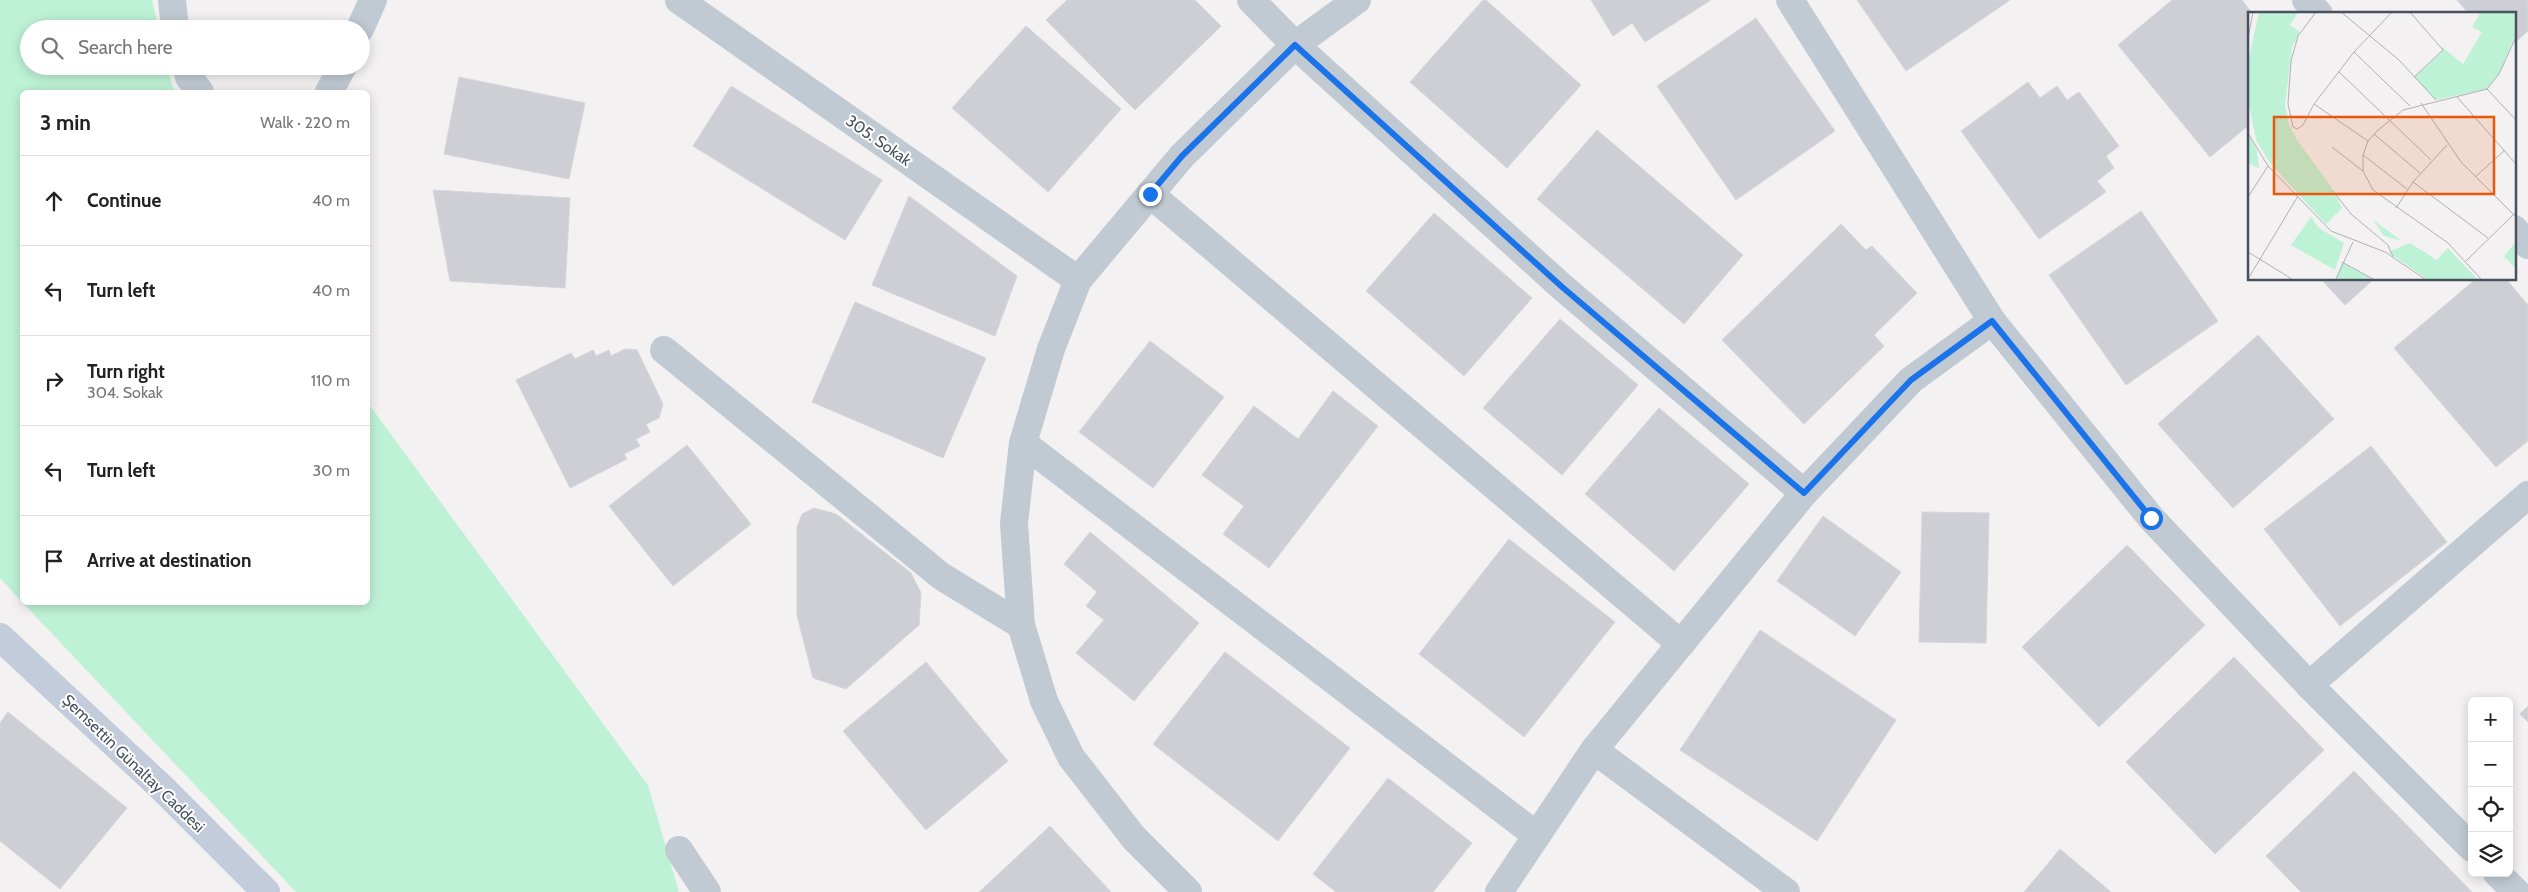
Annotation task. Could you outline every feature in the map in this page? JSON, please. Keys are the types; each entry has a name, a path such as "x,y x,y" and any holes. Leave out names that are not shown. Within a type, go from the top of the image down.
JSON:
{"main road":[{"name":"Şemsettin Günaltay Caddesi","path":"0,637 161,787 266,892"}],"street":[{"path":"172,0 174,20"},
{"path":"364,20 374,0"},
{"name":"305. Sokak","path":"679,0 1078,280"},
{"path":"1251,0 1295,45 1561,286 1804,493"},
{"path":"1188,892 1134,838 1071,757 1044,700 1021,625 1014,523 1023,443 1051,349 1078,280 1182,156 1295,45 1357,0"},
{"path":"1790,0 1992,321 2151,518 2310,686 2468,844"},
{"path":"2306,0 2317,12"},
{"path":"188,75 199,90"},
{"path":"330,90 338,75"},
{"path":"1150,194 1681,644"},
{"path":"2516,232 2528,245"},
{"path":"1499,892 1594,750 1804,493 1911,380 1992,321"},
{"path":"664,350 941,576 1021,625"},
{"path":"1023,443 1536,835"},
{"path":"2310,686 2528,495"},
{"path":"1594,750 1786,892"},
{"path":"679,850 707,892"},
{"path":"2501,877 2516,892"}],"green space":[{"path":"0,0 152,0 157,20 20,20 20,75 169,75 173,90 20,90 20,600 0,578"},
{"path":"370,406 648,785 679,892 296,892 25,605 370,605"}],"building":[{"path":"1067,0 1195,0 1221,26 1135,110 1046,20"},
{"path":"1483,0 1486,0 1581,85 1507,168 1410,82"},
{"path":"1591,0 1711,0 1645,42 1632,23 1613,36"},
{"path":"1857,0 2010,0 1906,71"},
{"path":"2172,0 2242,0 2251,12 2248,12 2248,126 2210,157 2118,45"},
{"path":"2457,0 2528,0 2528,31 2516,41 2516,12 2467,12"},
{"path":"1756,18 1835,131 1736,200 1657,86"},
{"path":"1026,26 1121,109 1048,192 952,108"},
{"path":"459,77 585,103 569,179 444,154"},
{"path":"2028,82 2040,98 2057,86 2067,100 2079,92 2119,146 2106,156 2114,168 2097,181 2106,192 2039,239 1961,131"},
{"path":"731,86 882,180 845,240 693,146"},
{"path":"1597,130 1743,255 1684,324 1537,199"},
{"path":"433,190 570,198 565,288 450,281"},
{"path":"909,196 1017,276 995,336 872,285"},
{"path":"2141,211 2218,321 2126,385 2049,275"},
{"path":"1434,213 1532,298 1464,376 1366,291"},
{"path":"1841,224 1866,250 1872,246 1917,293 1874,335 1884,346 1804,424 1722,340"},
{"path":"2322,280 2373,280 2345,305"},
{"path":"2475,280 2507,280 2528,305 2528,441 2496,467 2394,348"},
{"path":"855,302 986,358 943,458 812,402"},
{"path":"1560,319 1638,385 1562,475 1483,408"},
{"path":"2258,335 2334,419 2233,508 2158,424"},
{"path":"1150,341 1224,397 1153,488 1079,432"},
{"path":"625,349 637,350 663,404 659,418 646,424 650,432 636,439 640,446 624,454 627,459 570,488 516,380 571,353 575,359 593,350 596,356 609,350 611,356"},
{"path":"1333,391 1378,426 1269,568 1223,534 1244,506 1202,475 1254,406 1298,439"},
{"path":"1659,408 1749,484 1674,571 1585,494"},
{"path":"687,445 751,524 673,586 609,506"},
{"path":"2371,446 2447,542 2340,626 2264,529"},
{"path":"814,508 836,514 911,573 921,593 919,625 846,689 813,678 797,615 797,527 802,514"},
{"path":"1922,512 1989,513 1986,643 1919,642"},
{"path":"1823,516 1901,572 1855,636 1777,581"},
{"path":"1090,532 1199,623 1134,701 1076,653 1104,620 1086,606 1097,592 1064,564"},
{"path":"1509,539 1615,622 1524,737 1419,654"},
{"path":"2127,545 2205,625 2099,727 2022,647"},
{"path":"1760,630 1896,720 1817,841 1680,750"},
{"path":"1225,652 1350,748 1278,841 1153,744"},
{"path":"2234,657 2324,750 2215,854 2126,762"},
{"path":"926,662 1008,761 926,830 843,731"},
{"path":"2528,706 2528,722 2520,714"},
{"path":"8,712 127,808 60,889 0,841 0,723"},
{"path":"2354,771 2472,892 2301,892 2266,856"},
{"path":"1388,778 1472,843 1433,892 1336,892 1313,874"},
{"path":"1050,826 1111,892 979,892"},
{"path":"2060,849 2111,892 2024,892"}],"route":[{"path":"1150,194 1182,156 1295,45 1561,286 1804,493 1911,380 1992,321 2151,518"}]}
